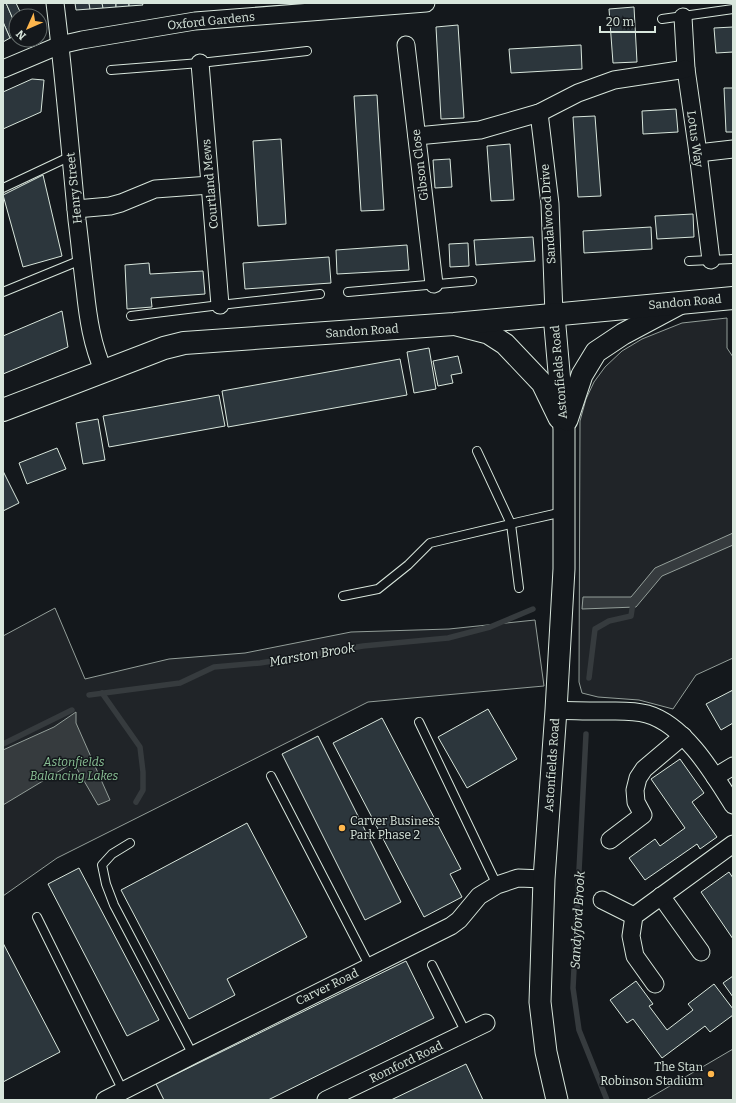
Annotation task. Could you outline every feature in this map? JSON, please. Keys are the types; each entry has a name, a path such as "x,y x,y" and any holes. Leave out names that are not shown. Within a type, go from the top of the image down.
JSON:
{"main road":[{"name":"Sandon Road","path":"3,410 152,353 184,343 454,324 733,298"}],"street":[{"name":"Henry Street","path":"55,3 64,79 81,260 89,322 93,343 104,372"},
{"name":"Oxford Gardens","path":"3,70 60,45 195,21 426,3"},
{"name":"Lotus Way","path":"682,17 686,69 711,260"},
{"name":"Gibson Close","path":"406,46 434,284"},
{"name":"Courtland Mews","path":"200,63 220,305"},
{"path":"417,136 480,130 539,113 578,93 614,80 686,69"},
{"name":"Sandalwood Drive","path":"539,113 550,204 554,315"},
{"path":"698,153 733,149"},
{"path":"76,209 110,206 155,190 210,185"},
{"name":"Astonfields Road","path":"564,429 582,375 596,352 623,334 682,303"},
{"name":"Astonfields Road","path":"554,315 564,429 564,569 544,879 540,1002 546,1052 557,1100"},
{"name":"Astonfields Road","path":"454,324 488,333 505,344 542,383 564,429"},
{"path":"556,710 630,711 648,714 666,722 683,736 715,777 733,805"},
{"path":"610,840 643,815 636,802 635,790 638,778 644,769 683,736"},
{"path":"715,777 733,766"},
{"path":"655,984 635,956 631,936 634,916 733,844"},
{"name":"Carver Road","path":"105,1100 451,926 459,920 479,896 497,884 518,878 544,879"},
{"path":"661,896 701,952"},
{"path":"602,900 634,916"},
{"name":"Romford Road","path":"326,1100 486,1023"}],"lane":[{"path":"662,19 733,10"},
{"path":"111,70 200,63 307,51"},
{"path":"3,188 71,156"},
{"path":"689,261 733,259"},
{"path":"3,292 81,260"},
{"path":"348,292 472,281"},
{"path":"131,316 320,294"},
{"path":"477,451 511,524 519,588"},
{"path":"342,596 378,589 408,565 430,543 564,512"},
{"path":"419,722 497,884"},
{"path":"270,776 370,967"},
{"path":"130,843 112,854 102,865 106,884 114,905 193,1055"},
{"path":"36,917 123,1091"},
{"path":"432,965 466,1033"}],"green space":[{"path":"727,318 727,348 733,357 733,658 696,675 673,709 639,700 598,697 582,693 579,682 580,421 586,399 594,382 605,367 622,351 642,339 682,323"},
{"name":"Astonfields Balancing Lakes","path":"55,608 85,679 169,659 245,653 351,632 449,629 535,620 544,686 368,702 57,858 3,896 3,636"},
{"name":"The Stan Robinson Stadium","path":"733,1049 733,1100 646,1100"}],"shaded area":[{"path":"733,533 733,545 662,576 636,607 582,609 583,597 631,597 655,568"},
{"path":"76,712 76,723 110,800 98,805 76,767 71,764 3,805 3,750 54,727"}],"building":[{"path":"3,3 6,3 8,8 8,33 3,22"},
{"path":"6,3 16,3 18,8 8,8"},
{"path":"75,3 89,3 90,9 76,10"},
{"path":"89,3 102,3 103,8 90,9"},
{"path":"102,3 116,3 116,7 103,8"},
{"path":"116,3 129,3 129,6 116,7"},
{"path":"129,3 142,3 143,5 129,6"},
{"path":"634,7 637,62 613,63 609,9"},
{"path":"3,22 8,33 8,39 3,42"},
{"path":"458,25 464,118 441,119 436,27"},
{"path":"733,27 733,52 716,53 714,28"},
{"path":"581,45 582,69 511,73 509,49"},
{"path":"32,79 44,80 41,112 3,129 3,92"},
{"path":"724,88 733,88 733,132 726,132"},
{"path":"377,95 384,210 361,211 354,96"},
{"path":"676,109 678,132 643,134 642,111"},
{"path":"595,116 601,196 578,197 573,117"},
{"path":"281,139 286,224 258,226 253,141"},
{"path":"510,144 514,200 491,201 487,146"},
{"path":"450,159 452,187 435,188 433,160"},
{"path":"43,175 62,256 23,267 3,195"},
{"path":"693,214 694,237 657,239 655,216"},
{"path":"651,227 652,249 584,253 583,231"},
{"path":"533,237 535,261 476,265 474,240"},
{"path":"468,243 469,266 450,267 449,244"},
{"path":"407,245 409,270 337,274 336,250"},
{"path":"329,257 331,283 245,289 243,263"},
{"path":"149,263 150,274 203,271 205,294 151,298 152,307 127,309 125,265"},
{"path":"62,311 68,347 3,374 3,336"},
{"path":"429,348 436,389 414,393 407,352"},
{"path":"458,356 462,373 451,375 453,383 438,386 433,361"},
{"path":"400,359 407,395 228,427 222,391"},
{"path":"219,395 225,426 109,447 103,416"},
{"path":"98,419 105,460 83,464 76,423"},
{"path":"57,448 66,469 27,484 19,463"},
{"path":"3,471 19,503 3,511"},
{"path":"733,690 733,723 721,730 706,704"},
{"path":"488,709 517,759 467,788 438,737"},
{"path":"382,718 461,869 450,874 462,897 424,917 333,743"},
{"name":"Carver Business Park Phase 2","path":"318,736 401,902 365,920 282,754"},
{"path":"680,759 704,793 692,802 717,837 700,849 697,844 645,880 629,858 655,839 660,846 685,828 651,779"},
{"path":"247,823 307,937 227,979 235,995 189,1019 121,890"},
{"path":"79,868 159,1020 127,1036 48,884"},
{"path":"729,872 733,878 733,939 701,892"},
{"path":"3,943 60,1052 3,1082"},
{"path":"406,961 434,1018 268,1100 164,1100 156,1084"},
{"path":"733,976 733,997 723,983"},
{"path":"636,981 653,1004 649,1006 667,1030 693,1010 688,1004 714,984 733,1009 733,1015 710,1032 705,1026 662,1058 633,1019 627,1023 610,1000"},
{"path":"466,1064 483,1100 391,1100"}],"waterway":[{"name":"Sandyford Brook","path":"589,678 595,629 609,621 631,616 633,603 635,601"},
{"name":"Marston Brook","path":"89,695 180,683 214,667 260,663 363,646 448,638 490,627 533,609"},
{"path":"102,693 140,747 143,772 143,790 136,802"},
{"name":"Marston Brook","path":"3,744 72,710"},
{"name":"Sandyford Brook","path":"586,734 573,988 579,1030 607,1100"}],"place":[{"name":"Carver Business Park Phase 2","path":"342,828"},
{"name":"The Stan Robinson Stadium","path":"711,1074"}]}
